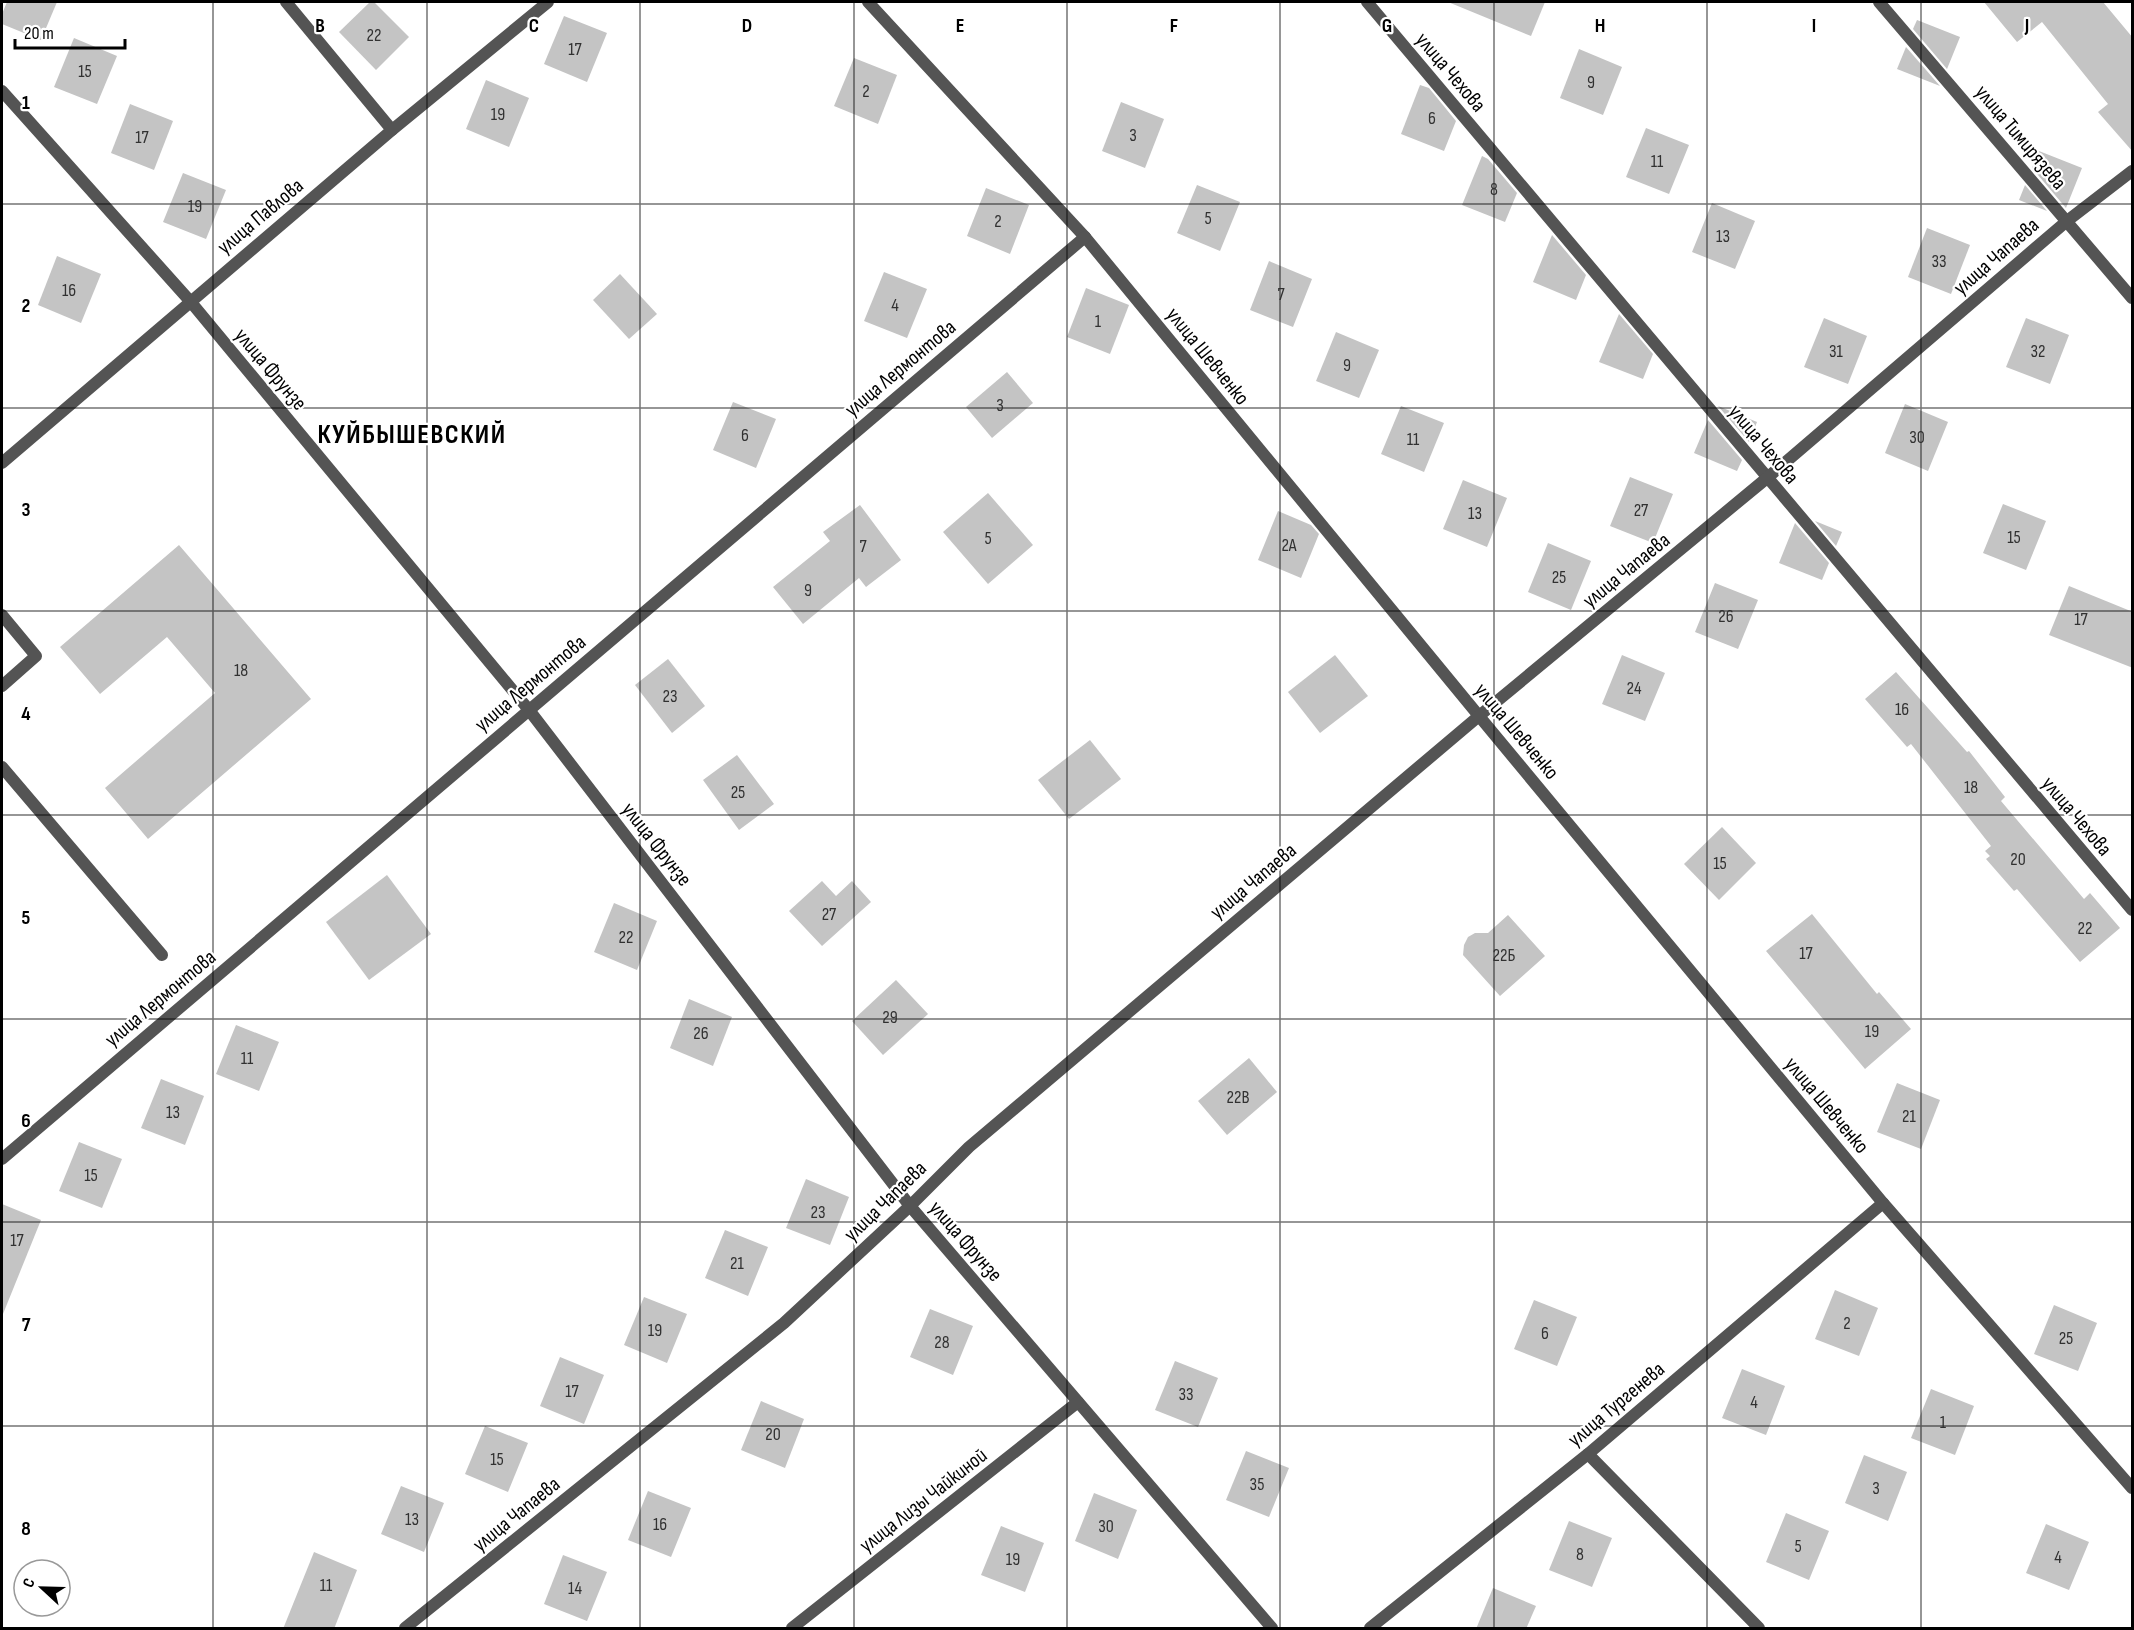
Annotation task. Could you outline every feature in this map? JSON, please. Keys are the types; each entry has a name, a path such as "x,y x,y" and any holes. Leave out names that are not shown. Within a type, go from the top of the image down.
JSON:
{"street":[{"path":"286,2 392,130"},
{"name":"улица Павлова","path":"2,463 392,130 548,2"},
{"name":"улица Шевченко","path":"868,2 1085,237 1883,1203 2133,1488"},
{"name":"улица Чехова","path":"1367,2 2133,910"},
{"name":"улица Тимирязева","path":"1880,2 2133,298"},
{"name":"улица Фрунзе","path":"2,91 190,301 529,710 910,1206 1272,1629"},
{"name":"улица Чапаева","path":"405,1629 784,1323 910,1206 969,1147 1479,716 1767,478 2067,221 2133,171"},
{"name":"улица Лермонтова","path":"2,1160 1085,237"},
{"path":"2,615 36,656 2,686"},
{"path":"2,767 162,955"},
{"name":"улица Тургенева","path":"1370,1629 1588,1454 1883,1203"},
{"name":"улица Лизы Чайкиной","path":"792,1629 1078,1402"},
{"path":"1588,1454 1759,1629"}],"building":[{"path":"7,2 57,2 41,40 2,24 2,14"},
{"path":"370,2 374,2 409,37 376,70 339,32"},
{"path":"1448,2 1545,2 1531,36"},
{"path":"1984,2 2103,2 2133,38 2133,152 2098,112 2108,104 2042,22 2017,42"},
{"path":"564,16 607,33 587,82 544,64"},
{"path":"1917,20 1960,37 1947,69 1913,29"},
{"path":"74,38 117,56 97,104 54,87"},
{"path":"1906,47 1940,86 1897,69"},
{"path":"1579,49 1622,67 1603,115 1560,98"},
{"path":"854,58 897,75 878,124 834,106"},
{"path":"486,80 529,98 509,147 466,129"},
{"path":"1420,85 1429,88 1456,121 1444,151 1401,134"},
{"path":"1121,102 1164,119 1145,168 1102,151"},
{"path":"130,104 173,121 154,170 111,153"},
{"path":"1646,128 1689,145 1669,194 1626,177"},
{"path":"2039,151 2082,168 2066,208 2032,168"},
{"path":"1482,156 1488,159 1517,193 1505,222 1462,205"},
{"path":"183,173 226,190 206,239 163,222"},
{"path":"1197,185 1240,202 1220,251 1177,233"},
{"path":"2025,185 2047,211 2019,200"},
{"path":"986,188 1029,205 1010,254 967,236"},
{"path":"1712,203 1755,221 1735,269 1692,252"},
{"path":"1927,228 1970,245 1951,294 1908,277"},
{"path":"1552,235 1586,275 1576,300 1533,282"},
{"path":"57,256 101,274 81,323 38,305"},
{"path":"1269,261 1312,279 1293,327 1250,310"},
{"path":"884,272 927,289 907,338 864,321"},
{"path":"620,274 657,314 629,339 593,300"},
{"path":"1086,288 1129,305 1110,354 1067,337"},
{"path":"1619,314 1653,354 1643,379 1599,362"},
{"path":"1824,318 1867,336 1848,384 1804,367"},
{"path":"2026,318 2069,335 2050,384 2006,367"},
{"path":"1336,332 1379,350 1359,398 1316,381"},
{"path":"1007,372 1033,403 992,438 966,407"},
{"path":"733,402 776,419 756,468 713,450"},
{"path":"1905,404 1948,422 1928,471 1885,453"},
{"path":"1401,406 1444,423 1424,472 1381,454"},
{"path":"1718,406 1757,422 1749,442"},
{"path":"1708,420 1742,460 1737,471 1694,453"},
{"path":"1630,477 1673,494 1653,543 1610,526"},
{"path":"1463,480 1507,498 1487,547 1443,529"},
{"path":"988,493 1033,545 988,584 943,532"},
{"path":"2003,504 2046,521 2026,570 1983,553"},
{"path":"860,505 901,560 866,587 859,578 803,624 773,587 830,541 823,532"},
{"path":"1278,511 1311,525 1319,534 1301,578 1258,560"},
{"path":"1815,521 1842,532 1836,546"},
{"path":"1795,523 1829,563 1822,580 1779,563"},
{"path":"1548,543 1591,561 1571,610 1528,592"},
{"path":"179,545 311,699 148,839 105,788 215,693 167,637 100,694 60,647"},
{"path":"1715,583 1758,600 1738,649 1695,632"},
{"path":"2069,586 2133,612 2133,668 2049,635"},
{"path":"1335,655 1368,696 1320,733 1288,692"},
{"path":"1622,655 1665,673 1645,721 1602,704"},
{"path":"668,659 705,706 672,733 635,685"},
{"path":"1896,672 1967,752 1969,751 2005,797 2001,801 2084,899 2090,893 2120,928 2080,962 2017,889 2014,891 1986,859 1990,856 1985,851 1991,846 1911,744 1907,747 1865,699"},
{"path":"1090,740 1121,779 1069,819 1038,780"},
{"path":"737,755 774,804 739,830 703,780"},
{"path":"1722,827 1756,863 1719,900 1684,864"},
{"path":"387,875 431,934 369,980 326,922"},
{"path":"822,881 836,896 852,881 871,902 822,946 789,911"},
{"path":"614,903 657,921 637,970 594,952"},
{"path":"1812,914 1877,994 1879,992 1911,1029 1865,1069 1766,951"},
{"path":"1508,915 1545,956 1500,996 1463,955 1468,937 1475,933 1488,933"},
{"path":"896,980 928,1014 883,1055 852,1021"},
{"path":"689,999 732,1017 713,1066 670,1048"},
{"path":"236,1025 279,1042 259,1091 216,1074"},
{"path":"1249,1058 1277,1092 1227,1135 1198,1101"},
{"path":"161,1079 204,1096 185,1145 141,1128"},
{"path":"1897,1083 1940,1100 1921,1149 1877,1132"},
{"path":"79,1142 122,1159 102,1208 59,1191"},
{"path":"806,1179 849,1197 830,1245 786,1228"},
{"path":"2,1204 41,1220 3,1314 2,1314"},
{"path":"725,1230 768,1247 748,1296 705,1278"},
{"path":"1835,1290 1878,1308 1859,1356 1815,1339"},
{"path":"644,1297 687,1314 667,1363 624,1345"},
{"path":"1534,1300 1577,1317 1557,1366 1514,1349"},
{"path":"2054,1305 2097,1323 2078,1371 2034,1354"},
{"path":"930,1309 973,1326 953,1375 910,1357"},
{"path":"560,1357 604,1375 584,1424 540,1406"},
{"path":"1175,1361 1218,1378 1198,1427 1155,1410"},
{"path":"1742,1369 1785,1386 1766,1435 1722,1418"},
{"path":"1931,1389 1974,1406 1955,1455 1911,1438"},
{"path":"761,1401 804,1419 785,1468 741,1450"},
{"path":"485,1426 528,1443 508,1492 465,1474"},
{"path":"1246,1451 1289,1468 1269,1517 1226,1500"},
{"path":"1864,1455 1907,1472 1888,1521 1845,1503"},
{"path":"401,1486 444,1503 424,1552 381,1534"},
{"path":"648,1491 691,1508 671,1557 628,1540"},
{"path":"1094,1493 1137,1510 1118,1559 1075,1541"},
{"path":"1786,1513 1829,1531 1809,1580 1766,1562"},
{"path":"1569,1521 1612,1538 1592,1587 1549,1570"},
{"path":"2046,1524 2089,1542 2069,1590 2026,1573"},
{"path":"1001,1526 1044,1543 1025,1592 981,1575"},
{"path":"314,1552 357,1570 334,1629 283,1629"},
{"path":"563,1555 607,1572 587,1621 544,1604"},
{"path":"1493,1588 1536,1606 1526,1629 1476,1629"}],"district":[{"name":"КУЙБЫШЕВСКИЙ","path":"412,434"}]}
